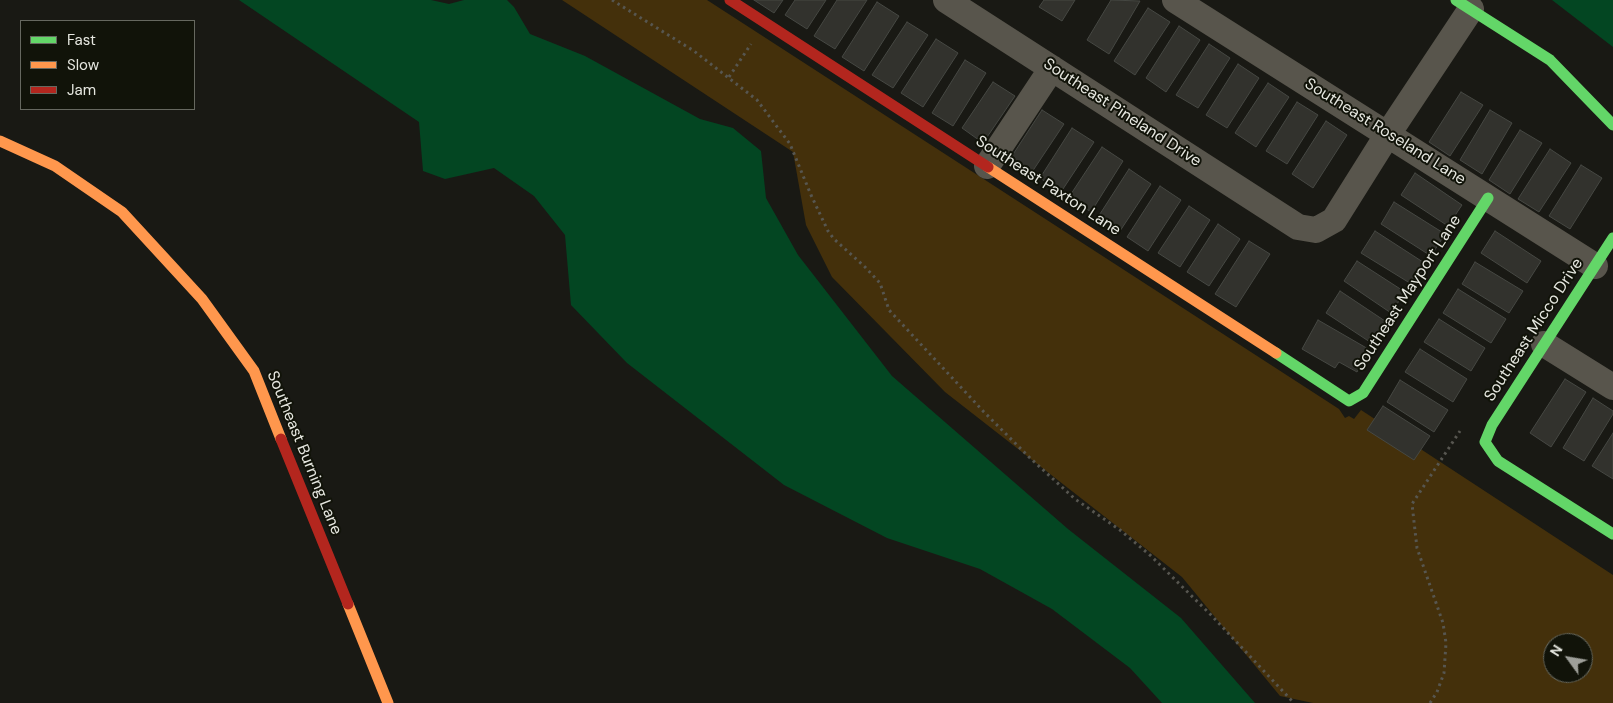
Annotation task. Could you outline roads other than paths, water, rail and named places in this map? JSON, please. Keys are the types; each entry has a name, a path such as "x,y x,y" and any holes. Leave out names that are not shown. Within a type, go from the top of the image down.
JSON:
{"street":[{"name":"Southeast Paxton Lane","path":"730,0 1349,400"},
{"name":"Southeast Pineland Drive","path":"946,0 1298,227 1316,230 1334,220 1388,134"},
{"name":"Southeast Roseland Lane","path":"1175,0 1595,266"},
{"path":"1388,134 1463,5 1550,60 1613,125"},
{"path":"987,166 1052,68"},
{"name":"Southeast Burning Lane","path":"0,141 56,166 122,212 202,299 254,372 388,703"},
{"name":"Southeast Mayport Lane","path":"1349,400 1364,393 1488,198"},
{"name":"Southeast Micco Drive","path":"1613,238 1492,425 1485,442 1498,461 1613,534"},
{"path":"1544,344 1613,388"}]}
